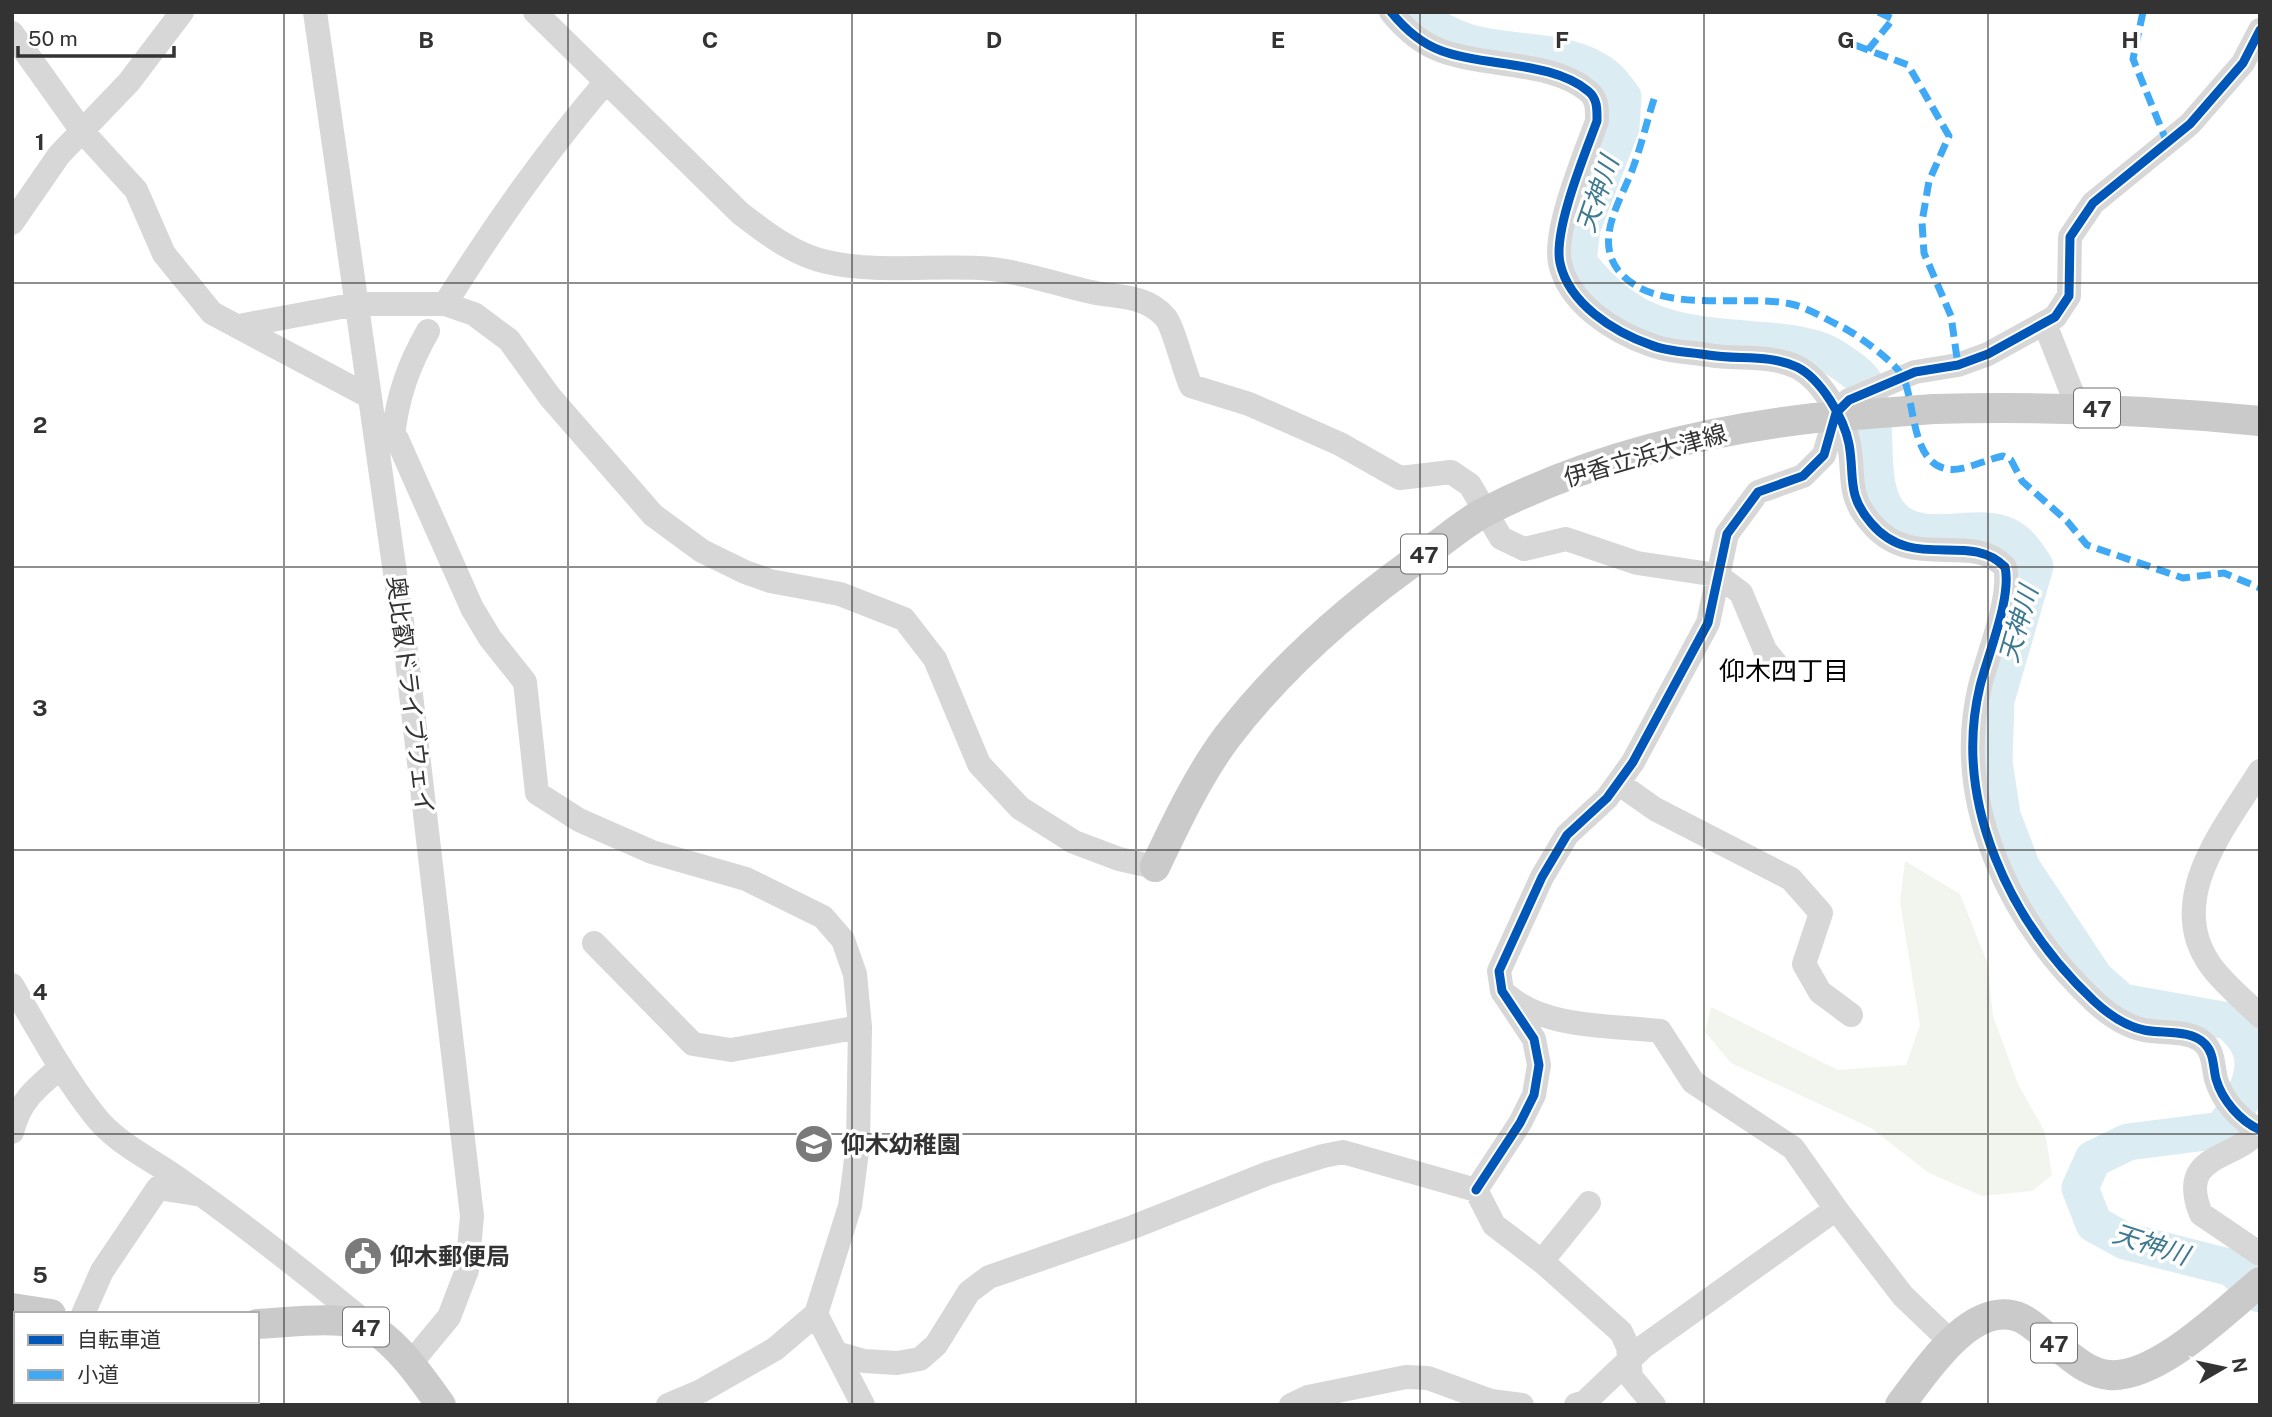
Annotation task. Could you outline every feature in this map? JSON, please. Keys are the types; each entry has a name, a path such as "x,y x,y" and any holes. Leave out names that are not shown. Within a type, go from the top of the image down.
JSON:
{"main road":[{"name":"伊香立浜大津線","path":"1155,867 1190,798 1226,739 1279,676 1325,632 1400,570 1484,512 1590,467 1683,439 1833,410 2078,408 2260,421"},
{"name":"47","path":"1899,1405 1950,1341 1983,1319 2009,1315 2022,1318 2085,1368 2108,1375 2132,1373 2177,1349 2260,1282"},
{"path":"12,1308 38,1312"},
{"name":"47","path":"259,1324 340,1321 374,1330 410,1364 441,1405"}],"street":[{"path":"12,223 59,155 129,82 182,12"},
{"name":"奥比叡ドライブウェイ","path":"315,12 370,397 384,434 472,1216 467,1270 449,1317 410,1364"},
{"path":"535,12 740,213 768,235 804,255 828,262 864,266 995,269 1099,293 1127,296 1149,305 1166,317 1191,386 1250,404 1340,444 1400,478 1451,472 1469,485 1501,538 1524,549 1566,539 1637,562 1717,575 1741,593 1765,650 1778,666"},
{"path":"1391,12 1418,38 1440,51 1562,78 1589,91 1597,103 1597,121 1563,224 1560,262 1569,286 1588,309 1614,328 1653,346 1714,356 1768,359 1798,367 1824,387 1849,442 1852,491 1859,508 1879,532 1892,542 1911,549 1989,554 2005,567 2005,590 1980,689 1974,763 1987,842 2012,895 2066,971 2095,1002 2122,1022 2144,1030 2190,1036 2205,1044 2213,1058 2221,1094 2256,1128 2210,1160 2199,1172 2194,1184 2201,1214 2260,1254"},
{"path":"1833,410 1915,372 1958,365 1988,355 2055,317 2068,296 2070,237 2093,203 2190,124 2243,63 2260,30"},
{"path":"12,33 82,131 136,190 164,254 183,281 212,313 370,397"},
{"path":"445,304 495,224 554,142 605,83"},
{"path":"239,327 357,304 445,304 474,314 509,340 550,397 653,515 702,551 758,576 840,594 904,619 935,659 979,764 1020,808 1074,842 1119,859 1155,867"},
{"path":"2045,324 2078,408"},
{"path":"428,331 409,364 384,434 404,453 472,608 490,639 525,682 537,793 579,820 652,852 746,879 823,917 843,940 855,974 860,1027 858,1143 850,1206 816,1314 775,1349 701,1391 668,1405"},
{"path":"1476,1190 1520,1123 1534,1094 1538,1065 1534,1039 1502,991 1499,971 1542,877 1567,835 1607,798 1633,762 1708,623 1727,534 1758,492 1804,476 1824,455 1833,410"},
{"path":"2260,771 2204,863 2195,894 2194,918 2210,965 2260,1016"},
{"path":"1618,783 1655,809 1791,879 1821,913 1804,964 1820,992 1851,1015"},
{"path":"594,943 693,1044 731,1050 860,1027"},
{"path":"12,985 61,1067 96,1118 141,1155 318,1283 374,1330"},
{"path":"1502,991 1521,1008 1549,1017 1660,1031 1693,1082 1793,1149 1903,1296 1950,1341"},
{"path":"12,1132 17,1111 33,1091 61,1067"},
{"path":"836,1353 864,1361 897,1363 920,1359 936,1345 969,1292 989,1277 1133,1227 1269,1172 1343,1152 1476,1190 1494,1225 1542,1261 1621,1332 1628,1347 1627,1362 1631,1377 1654,1405"},
{"path":"84,1312 102,1271 158,1188 198,1194"},
{"path":"1542,1261 1589,1203"},
{"path":"1576,1405 1585,1402 1643,1347 1836,1209"},
{"path":"816,1314 863,1405"},
{"path":"1291,1405 1308,1397 1406,1377 1428,1378 1491,1401 1522,1405"}],"shaded area":[{"path":"1905,861 1960,894 1987,962 1993,1016 2018,1084 2045,1132 2052,1175 2032,1191 1982,1196 1929,1173 1871,1128 1731,1063 1705,1032 1711,1007 1838,1070 1906,1065 1920,1025 1900,902"}],"waterway":[{"name":"天神川","path":"1417,12 1439,30 1463,41 1561,57 1584,64 1608,78 1623,97 1621,127 1582,228 1578,262 1599,286 1620,304 1663,326 1711,336 1804,346 1835,358 1862,379 1870,397 1878,490 1884,506 1894,519 1906,527 1933,533 1990,531 2002,534 2017,543 2035,566 1996,700 1994,762 2002,815 2022,868 2095,978 2122,1002 2228,1021 2242,1034 2250,1047 2253,1060 2248,1088 2222,1130 2128,1142 2093,1159 2080,1188 2094,1224 2125,1241 2232,1268 2260,1294"}],"marked path":[{"path":"1868,50 1893,19 1878,12"},
{"path":"2143,12 2133,59 2168,145"},
{"path":"1855,45 1908,65 1949,136 1929,181 1922,222 1924,253 1951,316 1958,365"},
{"path":"1654,99 1637,157 1609,230 1611,257 1618,270 1634,285 1654,294 1676,299 1771,301 1811,311 1859,337 1901,373 1908,390 1921,445 1936,465 1947,469 1960,469 2003,456 2011,460 2022,481 2067,521 2087,545 2183,578 2224,573 2260,588"}],"cycle path":[{"path":"1391,12 1414,35 1442,51 1556,74 1573,81 1594,98 1597,121 1565,212 1559,249 1565,278 1583,304 1608,324 1658,347 1719,356 1776,360 1797,367 1815,380 1842,423 1849,444 1855,494 1863,513 1871,523 1887,538 1905,546 1975,552 1991,557 2005,567 2005,594 1980,686 1973,730 1974,773 1982,816 1995,857 2014,897 2037,935 2064,970 2094,1001 2130,1026 2184,1034 2199,1039 2210,1052 2216,1079 2227,1102 2246,1121 2260,1130"},
{"path":"1476,1190 1520,1123 1534,1095 1539,1065 1534,1039 1502,991 1499,971 1542,877 1567,835 1607,798 1633,762 1708,623 1727,534 1758,492 1803,476 1824,455 1836,413 1849,400 1915,372 1958,365 1988,354 2055,317 2069,296 2070,237 2093,203 2190,124 2243,63 2260,30"}],"place":[{"name":"仰木幼稚園","path":"814,1144"},
{"name":"仰木郵便局","path":"363,1256"}],"district":[{"name":"仰木四丁目","path":"1784,670"}]}
